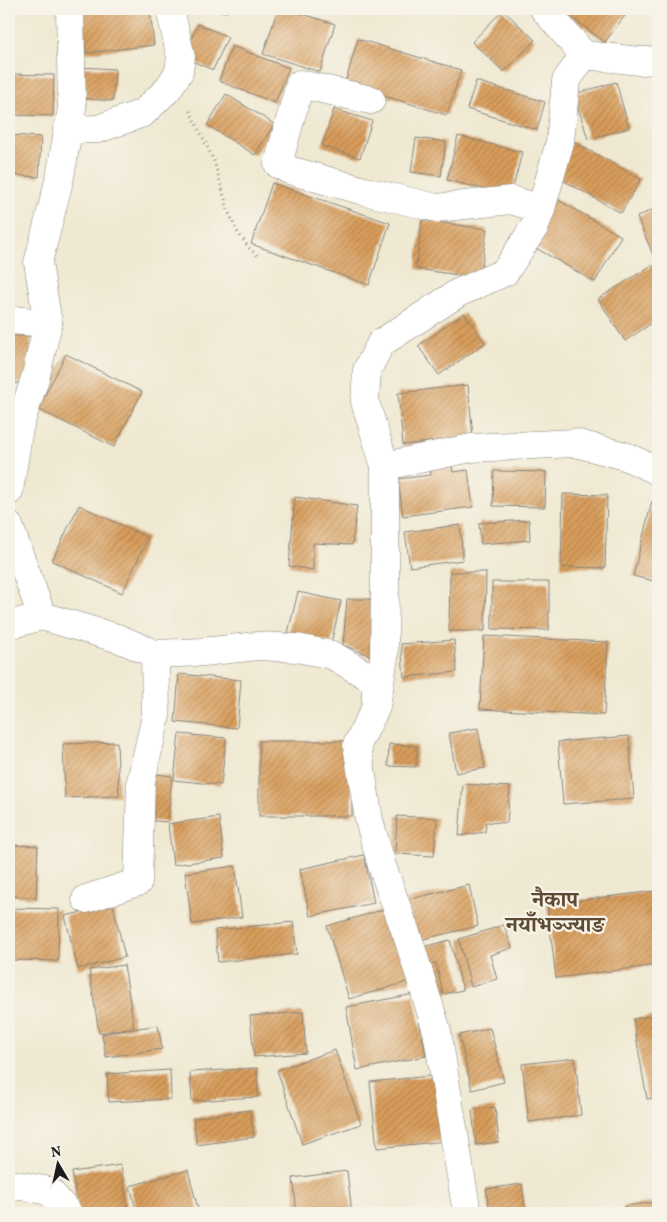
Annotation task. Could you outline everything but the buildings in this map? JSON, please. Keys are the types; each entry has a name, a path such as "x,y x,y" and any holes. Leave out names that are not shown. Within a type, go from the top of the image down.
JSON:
{"street":[{"path":"9,491 19,428 36,375 48,322 38,262 60,177 72,108 70,9"},
{"path":"67,130 98,129 143,113 167,90 180,72 180,57 170,9"},
{"path":"544,9 584,55 640,61 658,60"},
{"path":"467,1213 437,1031 409,941 382,866 369,820 357,745 376,707 384,657 385,466 365,402 367,370 381,343 458,293 505,272 535,226 560,142 566,81 584,55"},
{"path":"371,100 300,84 278,164 290,170 364,191 437,208 511,200 541,209"},
{"path":"9,320 48,322"},
{"path":"385,466 471,448 575,443 625,456 658,471"},
{"path":"9,526 42,616"},
{"path":"9,625 42,616 120,639 155,654 203,652 257,646 297,648 332,655 376,681 376,707"},
{"path":"86,899 138,882 142,781 156,716 155,654"},
{"path":"9,1189 16,1185 49,1191 68,1213"}],"path":[{"path":"175,79 214,161 229,213 238,233 258,256"}],"district":[{"name":"नैकाप नयाँभञ्ज्याङ","path":"555,914"}]}
